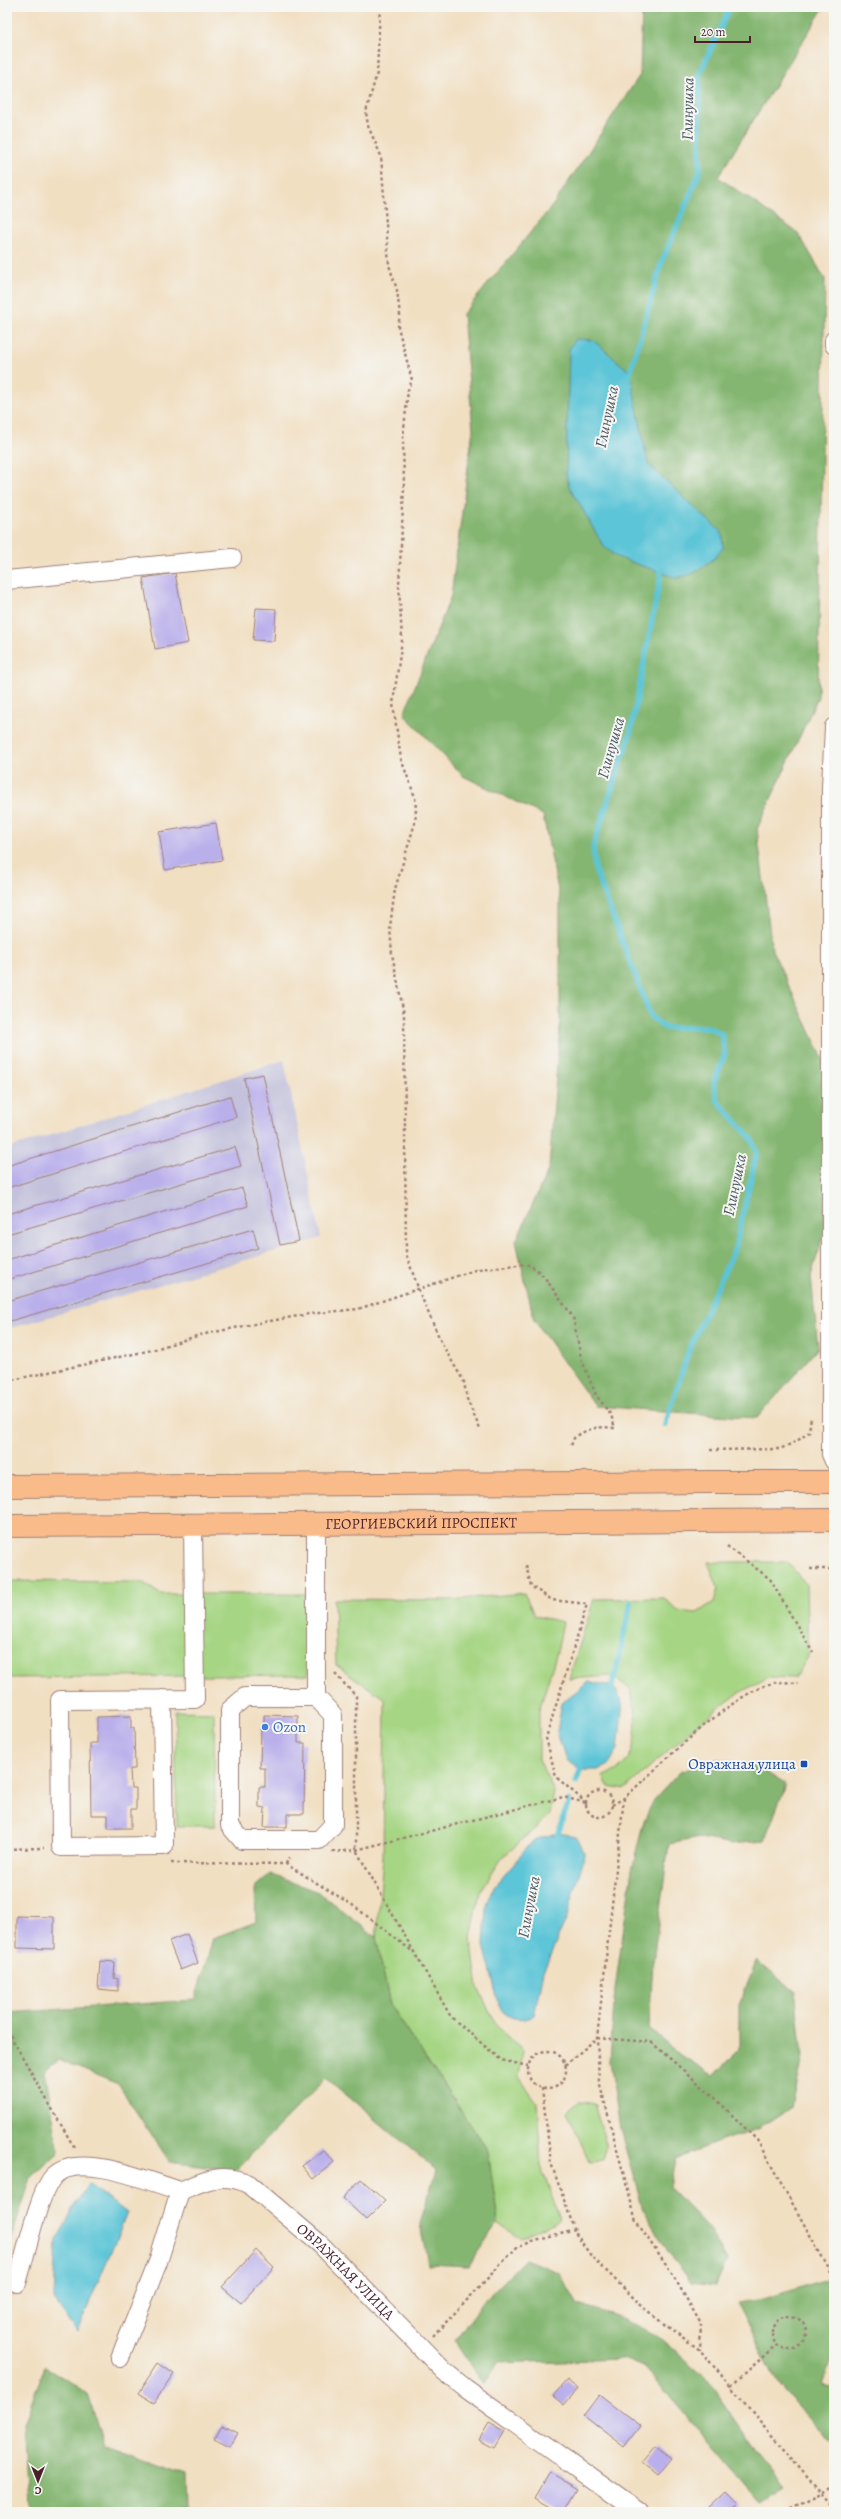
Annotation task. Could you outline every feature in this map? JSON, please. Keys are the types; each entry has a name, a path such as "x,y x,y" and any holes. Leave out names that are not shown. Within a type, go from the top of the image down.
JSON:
{"main road":[{"path":"7,1486 834,1482"},
{"name":"ГЕОРГИЕВСКИЙ ПРОСПЕКТ","path":"7,1526 834,1520"}],"street":[{"path":"834,340 834,345"},
{"path":"7,580 232,558"},
{"path":"834,726 831,787 831,1454 834,1461"},
{"path":"316,1524 316,1697 333,1715 333,1825 319,1840 242,1840 230,1826 230,1710 245,1697 316,1697"},
{"path":"162,1699 164,1846 61,1847 60,1700 162,1699 195,1699 193,1525"},
{"path":"17,2283 41,2203 50,2181 62,2170 84,2165 133,2176 180,2192 158,2262 120,2358"},
{"name":"ОВРАЖНАЯ УЛИЦА","path":"180,2192 198,2183 225,2177 236,2178 249,2184 320,2244 422,2348 465,2388 639,2512"}],"path":[{"path":"380,7 377,73 366,112 368,126 382,156 389,265 397,290 400,315 398,327 412,380 408,390 403,438 404,487 399,585 402,640 393,704 400,759 415,797 416,809 415,823 395,889 390,927 392,954 404,1014 406,1254 418,1289 442,1344 464,1382 467,1399 480,1429"},
{"path":"7,1380 152,1350 200,1335 259,1323 309,1314 358,1309 478,1269 526,1264 536,1269 560,1297 573,1317 581,1358 596,1394 611,1415 615,1428 594,1427 588,1429 574,1438 571,1446"},
{"path":"710,1450 780,1448 797,1441 808,1432 814,1400 831,1401"},
{"path":"727,1546 770,1579 813,1653"},
{"path":"526,1565 531,1586 552,1600 587,1604 546,1738 556,1777 586,1803 592,1814 598,1817 605,1815 612,1805 624,1798 723,1711 748,1694 774,1683 798,1683"},
{"path":"810,1569 834,1569"},
{"path":"316,1655 356,1696 356,1850 450,2016 501,2060 528,2066"},
{"path":"586,1803 588,1796 600,1791 611,1798 612,1805"},
{"path":"356,1850 563,1797 586,1803"},
{"path":"624,1798 597,2038 599,2081 636,2221 674,2277 701,2324 700,2350"},
{"path":"164,1846 164,1864 286,1864 354,1906 414,1953"},
{"path":"7,1849 61,1847"},
{"path":"7,2030 84,2165"},
{"path":"564,2065 597,2038 651,2042 713,2096 757,2140 834,2278"},
{"path":"546,2051 558,2055 564,2065 565,2071 560,2083 555,2087 542,2088 537,2086 529,2078 528,2066 534,2056 546,2051"},
{"path":"542,2088 551,2163 575,2230 591,2256 649,2313 700,2350 834,2509"},
{"path":"422,2348 518,2246 575,2230"},
{"path":"785,2317 794,2317 801,2322 805,2329 805,2338 801,2346 793,2350 784,2350 776,2345 772,2337 772,2329 777,2321 785,2317"},
{"path":"731,2386 776,2345"},
{"path":"784,2512 834,2487"}],"shaded area":[{"path":"284,1060 321,1238 7,1329 7,1149"}],"green space":[{"path":"642,7 824,7 718,177 798,233 825,279 818,697 757,829 772,950 824,1061 825,1229 811,1276 818,1348 757,1418 595,1406 534,1320 516,1241 549,1168 560,1027 560,900 543,815 463,776 404,714 451,596 473,429 463,314 553,205 640,75"},
{"path":"708,1562 787,1562 806,1584 808,1657 795,1678 769,1677 739,1693 698,1724 625,1789 608,1786 603,1776 620,1768 627,1760 632,1751 636,1730 630,1688 611,1676 569,1679 594,1599 664,1598 678,1611 697,1613 714,1602 718,1588"},
{"path":"7,1581 142,1582 160,1594 307,1594 308,1675 7,1678"},
{"path":"524,1593 535,1616 563,1622 557,1652 539,1710 539,1760 554,1791 550,1815 502,1858 480,1892 471,1938 478,1988 497,2026 523,2050 519,2077 537,2102 541,2166 560,2220 521,2238 498,2223 488,2151 390,2005 376,1940 383,1858 385,1699 336,1665 334,1599 452,1600"},
{"path":"175,1711 214,1712 215,1826 177,1826"},
{"path":"718,1759 758,1767 786,1785 764,1841 732,1844 700,1838 669,1844 653,1961 649,2029 684,2057 714,2076 739,2050 739,2005 757,1960 795,1991 802,2056 791,2107 760,2127 675,2158 670,2188 707,2227 727,2260 716,2286 692,2283 669,2253 643,2210 620,2129 610,2061 615,1989 632,1870 643,1824 653,1801 680,1772"},
{"path":"270,1874 318,1892 376,1937 390,2005 488,2151 498,2223 468,2266 428,2264 420,2224 436,2170 326,2078 235,2171 169,2162 118,2084 59,2060 45,2071 59,2152 31,2178 7,2250 7,2013 195,2000 213,1938 256,1922 255,1887"},
{"path":"579,2101 594,2104 607,2147 603,2160 589,2161 567,2111"},
{"path":"525,2259 560,2273 578,2304 616,2316 656,2335 705,2377 756,2449 786,2486 760,2502 645,2368 623,2359 498,2363 484,2385 455,2341 484,2301"},
{"path":"834,2260 834,2352 821,2385 834,2389 834,2443 817,2429 776,2381 737,2303 764,2299 827,2279"},
{"path":"45,2366 88,2394 104,2447 187,2476 188,2512 40,2512 29,2502 24,2423"}],"water":[{"path":"576,339 593,340 630,372 648,464 722,533 723,548 715,558 692,574 677,578 617,557 604,547 569,486 566,474 569,349"},
{"path":"589,1682 613,1686 623,1702 618,1749 609,1764 598,1770 580,1770 566,1760 557,1732 562,1702"},
{"path":"557,1833 576,1836 584,1852 583,1861 567,1917 543,1971 534,2015 520,2019 511,2017 500,2008 484,1945 486,1908 494,1886 534,1840"},
{"path":"88,2184 127,2213 77,2332 54,2299 57,2239"}],"building":[{"path":"7,57 9,57 9,98 7,98"},
{"path":"175,573 188,643 155,649 143,578"},
{"path":"256,608 276,609 274,641 253,640"},
{"path":"216,823 222,860 165,870 159,832"},
{"path":"263,1074 299,1241 280,1245 244,1078"},
{"path":"230,1096 236,1117 7,1188 7,1166"},
{"path":"235,1147 241,1166 7,1234 7,1214"},
{"path":"242,1188 248,1206 7,1280 7,1260"},
{"path":"253,1229 258,1248 7,1322 7,1301"},
{"path":"264,1715 298,1716 298,1743 305,1743 304,1814 287,1814 287,1827 264,1827 265,1808 259,1807 259,1787 265,1787 265,1768 260,1768 261,1727 264,1727"},
{"path":"131,1716 131,1728 134,1728 135,1769 130,1769 131,1788 136,1788 136,1809 131,1809 131,1828 108,1828 108,1815 91,1815 90,1743 97,1743 97,1717"},
{"path":"17,1916 54,1917 54,1949 17,1948"},
{"path":"187,1934 198,1963 180,1970 169,1941"},
{"path":"100,1961 115,1962 114,1978 118,1979 118,1991 98,1989"},
{"path":"323,2150 334,2162 313,2179 302,2166"},
{"path":"361,2179 385,2201 366,2220 343,2198"},
{"path":"256,2250 274,2267 241,2303 222,2287"},
{"path":"158,2363 174,2374 154,2403 138,2393"},
{"path":"567,2380 578,2389 564,2405 553,2396"},
{"path":"600,2395 640,2426 624,2447 584,2416"},
{"path":"489,2423 504,2431 494,2448 479,2440"},
{"path":"222,2425 238,2433 230,2447 214,2439"},
{"path":"656,2445 672,2458 658,2475 642,2462"},
{"path":"550,2472 578,2488 564,2512 559,2512 535,2498"},
{"path":"726,2493 738,2505 731,2512 706,2512"}],"waterway":[{"name":"Глинушка","path":"628,380 661,264 700,171 699,75 730,7"},
{"name":"Глинушка","path":"659,568 661,574 630,735 593,846 595,869 651,1017 665,1028 707,1027 721,1033 725,1054 714,1082 717,1100 751,1138 757,1152 735,1248 689,1350 665,1425"},
{"name":"Глинушка","path":"611,1692 631,1602"},
{"name":"Глинушка","path":"576,1782 583,1763"},
{"name":"Глинушка","path":"556,1839 569,1801"}],"place":[{"name":"Ozon","path":"265,1727"},
{"name":"Овражная улица","path":"804,1764"}]}
